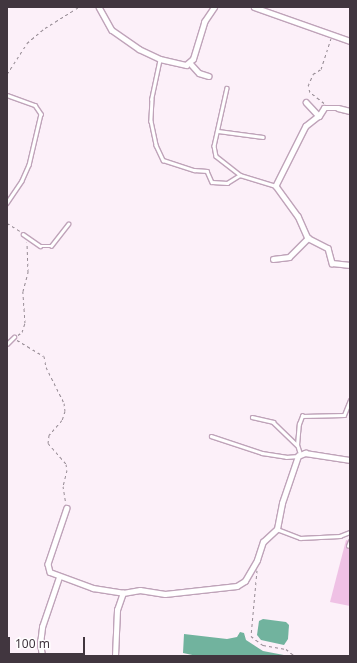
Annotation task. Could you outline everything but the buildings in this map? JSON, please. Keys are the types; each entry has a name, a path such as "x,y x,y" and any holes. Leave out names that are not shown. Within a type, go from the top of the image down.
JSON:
{"street":[{"path":"99,7 112,30 160,59 178,64 190,63"},
{"path":"190,63 204,22 214,7"},
{"path":"254,7 350,41"},
{"path":"190,63 199,73 209,76"},
{"path":"306,102 319,116"},
{"path":"350,112 338,108 324,108 319,116 306,126 276,186 298,216 308,238 328,248 332,263 350,265"},
{"path":"273,259 289,257 308,238"},
{"path":"67,508 48,564 50,572 93,588 123,594 140,590 165,594 237,586 245,581 263,542 277,529 282,504 299,455 350,460"},
{"path":"42,656 40,644 42,627 59,576"},
{"path":"115,656 117,610 123,594"}],"lane":[{"path":"160,59 152,100 151,121 156,145 163,160 194,170 207,171 212,182 227,183 240,174"},
{"path":"227,88 214,146 216,156 240,174 276,186"},
{"path":"7,95 35,105 41,114 29,165 22,181 7,203"},
{"path":"218,131 263,137"},
{"path":"24,234 40,246 51,246 68,224"},
{"path":"7,344 14,337"},
{"path":"210,436 262,453 286,457 299,455 297,445 298,424 302,416 344,415 350,400"},
{"path":"252,417 273,422 297,445"},
{"path":"277,529 300,538 340,536 350,532"},
{"path":"348,546 350,542"}],"path":[{"path":"7,74 27,43 45,28 78,7"},
{"path":"324,108 323,101 310,92 308,86 313,74 321,69 332,35"},
{"path":"7,222 24,234 29,251 28,272 23,291 25,323 22,332 14,337 44,356 46,367 64,403 65,411 62,420 49,435 48,443 66,464 67,470 63,486 67,508"},
{"path":"256,560 251,636 263,645 286,649 295,656"}],"shaded area":[{"path":"346,540 350,541 350,606 330,602"},
{"path":"263,619 286,622 289,625 288,639 284,645 261,640 257,635 259,621"},
{"path":"240,632 244,633 246,640 263,651 289,656 197,656 183,653 184,634 227,639 237,637"}]}
